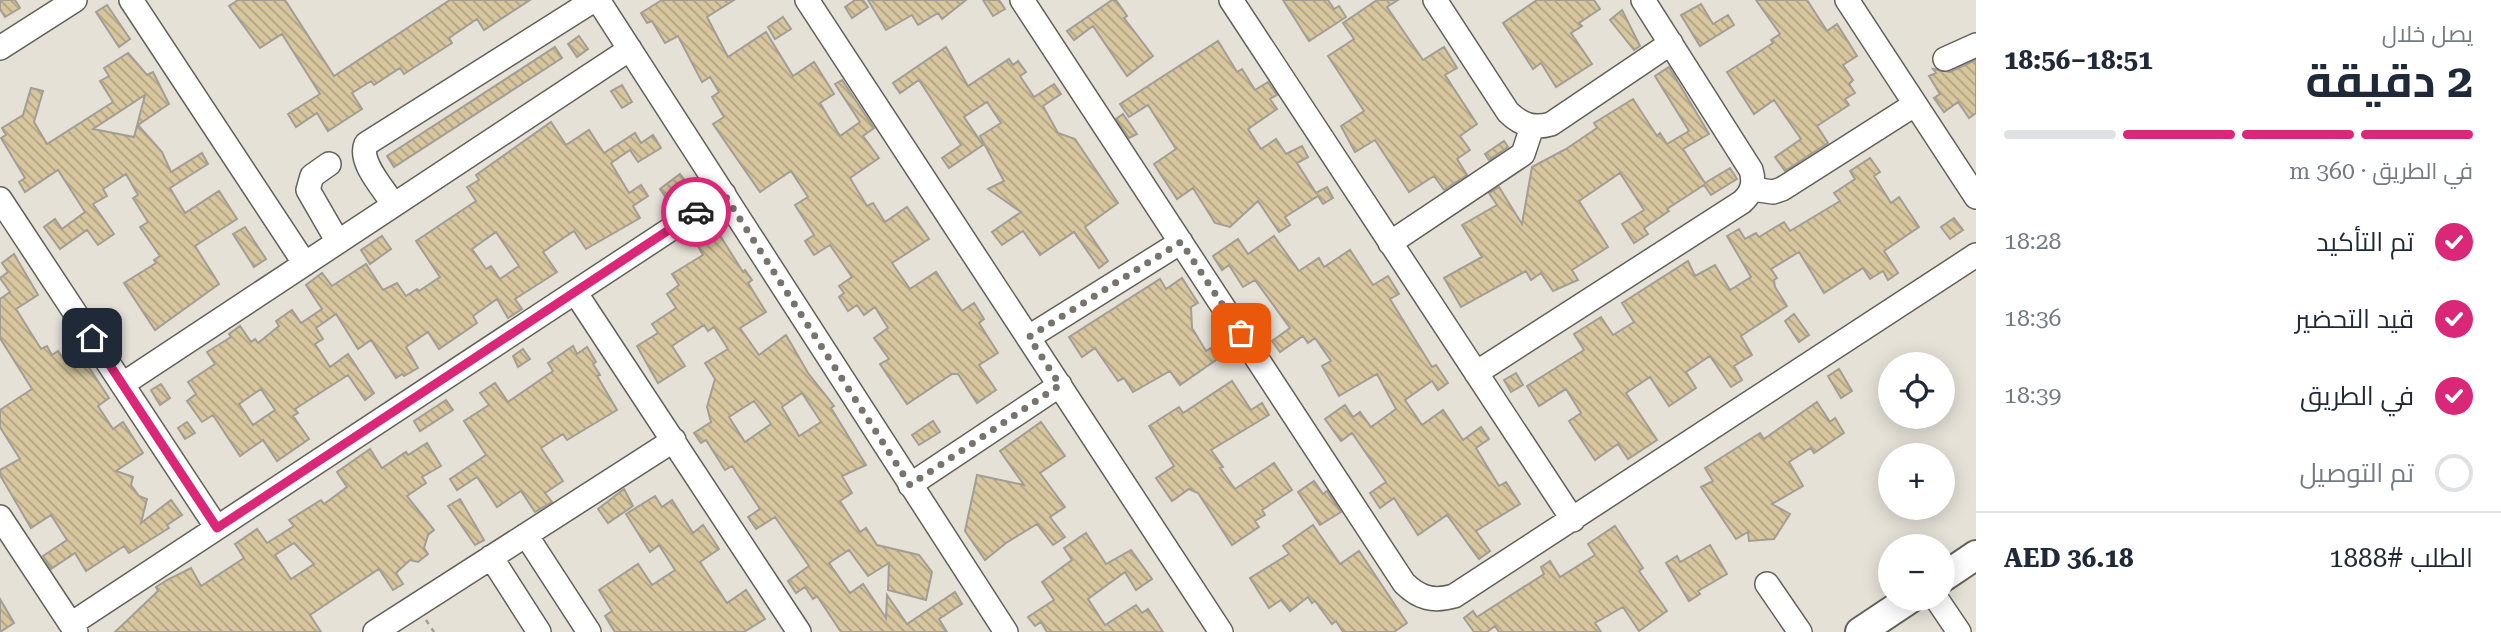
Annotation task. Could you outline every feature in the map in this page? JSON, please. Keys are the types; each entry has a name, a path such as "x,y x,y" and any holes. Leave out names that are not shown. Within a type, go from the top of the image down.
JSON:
{"main road":[{"path":"1955,569 1976,555"},
{"path":"1860,632 1892,611"}],"street":[{"path":"0,48 75,0"},
{"path":"131,0 305,264"},
{"path":"394,205 366,161 363,152 366,144 596,0 1006,632"},
{"path":"807,0 1221,632"},
{"path":"1022,0 1412,590 1432,599 1454,596 1976,255"},
{"path":"1231,0 1573,520"},
{"path":"1435,0 1508,113 1532,127 1551,124 1671,43"},
{"path":"1476,373 1742,202 1752,189 1751,170 1643,0"},
{"path":"1847,0 1976,197"},
{"path":"1945,58 1976,46"},
{"path":"123,384 630,49"},
{"path":"1752,189 1773,192 1782,189 1914,105"},
{"path":"1390,243 1523,154 1532,127"},
{"path":"330,164 312,176 308,190 338,242"},
{"path":"0,517 73,628 217,528 724,194"},
{"path":"0,199 217,528"},
{"path":"1029,337 1181,242"},
{"path":"575,292 799,632"},
{"path":"910,485 1060,385"},
{"path":"375,632 674,440"},
{"path":"526,534 589,632"},
{"path":"491,557 539,632"},
{"path":"1767,584 1800,632"},
{"path":"1945,611 1959,632"}],"building":[{"path":"0,0 15,0 20,8 5,17 0,9"},
{"path":"238,0 285,0 334,76 450,0 530,0 484,30 477,19 449,38 452,43 404,74 400,68 374,85 371,81 352,93 362,109 328,131 317,113 296,127 288,114 320,94 282,34 260,48 229,6"},
{"path":"662,0 734,0 707,17 728,57 766,32 793,76 814,62 834,94 820,103 840,136 860,122 835,84 842,80 874,128 863,136 879,158 850,178 867,206 873,203 885,222 907,207 929,239 892,263 910,289 936,272 962,311 974,303 984,319 979,323 998,353 979,365 996,390 977,403 958,374 952,374 907,404 880,364 889,359 874,338 888,328 875,307 864,315 857,305 848,311 839,297 844,293 839,286 852,277 830,245 814,255 805,241 814,235 795,205 808,197 791,171 760,192 713,124 724,117 712,97 719,92 710,77 702,82 678,36 665,43 652,21 647,23 641,13"},
{"path":"855,0 863,0 868,7 852,18 845,7"},
{"path":"868,0 966,0 942,19 938,13 918,25 912,15 886,30"},
{"path":"983,0 999,0 1005,9 993,16"},
{"path":"1112,0 1116,0 1127,16 1124,18 1153,56 1127,76 1093,26 1074,40 1067,31"},
{"path":"1283,0 1328,0 1334,9 1339,6 1346,17 1309,41"},
{"path":"1377,0 1398,0 1387,7 1423,60 1444,47 1457,68 1445,75 1477,124 1460,136 1470,150 1457,159 1467,175 1444,190 1434,176 1409,192 1375,140 1355,152 1341,126 1364,111 1328,56 1354,39 1343,23"},
{"path":"1537,0 1594,0 1600,9 1579,23 1582,26 1571,33 1592,64 1556,87 1541,63 1533,69 1503,23"},
{"path":"1756,0 1807,0 1827,31 1837,24 1857,56 1843,65 1853,80 1849,84 1855,93 1845,99 1849,105 1817,126 1828,143 1785,171 1775,157 1801,139 1774,100 1754,114 1727,72 1773,43 1771,40 1780,34"},
{"path":"1701,4 1713,24 1728,15 1734,25 1700,46 1681,15"},
{"path":"107,5 130,39 119,47 96,12"},
{"path":"1622,10 1640,46 1634,50 1610,20"},
{"path":"783,17 791,29 775,39 768,27"},
{"path":"579,36 588,49 577,57 568,44"},
{"path":"1218,41 1237,72 1242,69 1255,90 1268,82 1277,95 1270,99 1277,109 1248,129 1261,149 1276,139 1286,154 1302,146 1308,157 1297,163 1316,193 1327,187 1333,198 1323,204 1318,196 1285,217 1290,225 1279,232 1258,201 1230,227 1215,223 1193,188 1177,199 1154,164 1176,149 1148,105 1129,117 1120,104"},
{"path":"555,47 562,58 394,167 387,156"},
{"path":"946,47 968,86 1009,59 1013,65 1018,61 1026,72 1020,76 1034,97 1054,84 1061,94 1043,106 1058,133 1075,139 1118,203 1085,227 1108,261 1099,268 1074,232 1040,255 1023,231 1002,245 992,232 1021,212 988,189 1004,181 980,136 1001,123 987,102 964,117 983,145 949,168 942,158 961,145 919,80 900,93 893,83"},
{"path":"128,53 147,75 153,72 169,104 138,125 162,152 171,172 202,153 208,164 170,188 185,213 219,191 237,219 195,246 219,284 155,330 124,283 156,263 154,260 160,256 140,227 148,222 133,198 138,195 126,174 103,189 107,196 93,204 114,234 98,245 87,230 60,249 44,227 55,219 62,229 85,212 58,170 25,192 19,182 25,178 1,138 6,135 2,128 23,115 31,88 43,91 34,122 47,144 113,102 100,81 109,76 104,68","holes":["145,95 134,137 93,129"]},
{"path":"1976,60 1976,113 1969,118 1958,102 1944,112 1934,98 1940,94 1929,76 1936,73 1933,69 1950,72"},
{"path":"1669,67 1709,134 1683,149 1705,183 1730,168 1737,179 1711,195 1704,185 1644,228 1648,234 1634,243 1622,224 1644,210 1620,173 1579,201 1608,247 1572,270 1578,280 1553,291 1541,273 1531,280 1526,271 1461,307 1444,278 1482,257 1462,225 1497,205 1489,193 1499,187 1522,224 1532,167 1566,149 1597,128 1594,123 1633,99 1657,136 1660,133 1667,144 1689,131 1655,76"},
{"path":"622,85 632,102 622,108 611,91"},
{"path":"1123,114 1137,134 1129,138 1116,119"},
{"path":"551,122 566,145 589,130 604,153 635,133 641,143 653,135 661,148 638,162 630,150 611,163 629,193 641,185 648,196 633,206 640,218 586,249 574,231 543,252 557,272 515,299 522,309 508,318 497,299 473,316 477,323 439,349 428,332 406,347 418,368 404,376 402,374 396,378 371,340 358,349 336,314 316,328 323,339 315,344 330,367 348,354 374,393 365,400 348,375 295,409 298,413 293,416 309,439 277,461 263,440 240,456 213,415 202,422 187,401 196,394 188,382 215,364 207,352 231,337 229,334 240,326 251,342 255,339 258,343 279,326 276,321 292,310 301,323 322,309 306,285 322,273 332,286 366,264 383,290 397,283 406,296 440,277 416,241 476,201 467,187 479,180 476,175","holes":["496,232 519,266 500,279 491,266 486,269 472,249","261,389 275,410 253,425 239,404"]},
{"path":"1504,141 1508,147 1489,160 1485,154"},
{"path":"1870,158 1880,172 1874,176 1891,203 1899,197 1919,227 1884,251 1898,273 1888,280 1883,271 1870,279 1863,268 1824,293 1799,252 1771,269 1777,278 1774,280 1775,287 1787,306 1741,336 1752,355 1734,366 1742,380 1731,387 1710,356 1686,372 1696,388 1669,406 1650,377 1626,393 1657,440 1628,459 1618,444 1595,460 1569,421 1581,413 1566,389 1539,406 1527,386 1584,350 1574,334 1601,317 1613,335 1634,322 1622,303 1688,261 1695,276 1715,265 1730,290 1751,277 1727,236 1739,229 1745,239 1756,233 1759,237 1784,222 1790,231 1840,201 1834,193 1855,179 1850,171"},
{"path":"680,174 690,187 669,202 660,189"},
{"path":"1954,218 1963,230 1950,239 1941,227"},
{"path":"714,226 743,272 745,270 752,280 748,283 766,312 740,328 759,355 786,335 808,373 834,406 831,408 866,465 842,476 852,493 840,501 860,532 866,528 877,545 919,555 932,572 926,600 888,590 889,563 868,576 849,550 829,563 850,593 863,584 886,618 887,595 907,624 955,592 962,604 939,619 947,632 841,632 817,596 813,599 805,587 796,593 788,581 809,566 775,517 756,529 748,517 760,509 732,466 725,470 706,440 701,443 694,433 711,422 707,407 715,379 705,363 728,349 714,327 708,331 704,325 672,346 685,366 658,383 637,346 658,333 652,324 676,308 667,294 679,285 672,274 703,255 694,239","holes":["802,393 821,422 799,436 782,407","754,401 771,424 745,442 729,417"]},
{"path":"245,227 266,259 254,267 233,234"},
{"path":"382,236 391,249 370,264 361,250"},
{"path":"1274,236 1299,271 1319,258 1324,267 1350,250 1373,285 1388,276 1399,294 1390,299 1432,367 1436,365 1448,383 1438,390 1432,381 1405,400 1422,425 1443,410 1463,440 1481,427 1489,439 1476,448 1499,486 1506,482 1520,504 1476,531 1490,551 1479,559 1447,515 1418,535 1394,498 1380,508 1370,493 1386,482 1352,433 1341,441 1325,419 1345,405 1353,417 1360,412 1371,427 1396,409 1377,374 1339,396 1322,366 1331,361 1315,338 1308,343 1303,336 1280,352 1272,341 1290,328 1255,280 1243,287 1229,265 1222,270 1213,256 1238,239 1248,254"},
{"path":"14,254 38,295 16,309 41,349 47,346 52,355 58,351 66,363 80,354 109,398 98,406 113,429 123,422 143,453 116,471 133,477 131,485 139,496 147,499 141,523 171,500 182,515 167,525 169,528 129,553 124,546 86,571 75,553 51,569 43,556 67,540 51,515 31,528 0,475 0,470 20,459 0,427 0,410 32,389 0,338 0,299 10,292 0,278 8,272 2,263"},
{"path":"1182,278 1198,303 1191,307 1192,328 1206,351 1218,343 1226,353 1180,385 1170,371 1133,392 1124,378 1118,381 1095,348 1082,357 1069,337 1160,279 1166,289"},
{"path":"1794,314 1809,335 1799,342 1785,321"},
{"path":"573,346 577,354 587,347 596,362 593,364 600,375 597,376 617,410 567,440 563,434 541,448 563,481 545,493 552,502 535,512 521,491 497,507 477,477 457,490 450,479 486,455 464,421 489,405 480,393 495,383 508,402 553,371 548,363"},
{"path":"523,349 530,359 518,367 513,356"},
{"path":"1839,369 1852,391 1841,398 1828,376"},
{"path":"1516,373 1523,385 1511,392 1504,380"},
{"path":"1232,381 1251,410 1262,403 1269,415 1211,450 1223,467 1220,468 1235,489 1274,463 1292,490 1262,510 1265,515 1255,521 1259,527 1232,545 1198,493 1189,489 1172,501 1156,478 1174,466 1149,426 1179,407 1183,413"},
{"path":"161,384 170,398 160,405 151,390"},
{"path":"446,400 453,410 420,431 414,421"},
{"path":"1817,402 1830,422 1835,418 1844,433 1814,453 1811,448 1789,462 1803,486 1772,504 1790,514 1774,539 1749,541 1748,532 1736,539 1701,487 1713,481 1705,468 1760,433 1764,439"},
{"path":"933,421 940,432 919,445 912,435"},
{"path":"187,422 195,433 185,439 178,428"},
{"path":"1041,422 1065,456 1040,473 1065,507 1050,517 1065,537 1053,545 1037,524 985,560 965,531 977,475 1024,485 1000,451"},
{"path":"427,443 441,466 422,477 426,483 407,496 434,530 428,535 424,548 428,554 418,562 410,560 396,573 403,584 393,590 379,569 310,615 321,632 115,632 158,591 156,587 167,580 191,568 201,586 244,558 235,544 257,529 267,543 294,526 289,520 321,500 324,504 347,487 337,472 370,449 382,468 406,452 408,455","holes":["294,543 314,564 291,579 275,555"]},
{"path":"1314,481 1323,494 1327,491 1341,512 1320,525 1298,492"},
{"path":"624,489 633,506 608,523 598,509"},
{"path":"655,496 662,507 672,500 693,533 703,525 712,538 719,549 700,562 727,603 746,590 765,619 744,632 615,632 605,616 612,611 599,590 638,564 652,585 675,570 659,545 650,552 626,514"},
{"path":"460,499 484,540 475,545 448,506"},
{"path":"1313,525 1340,564 1359,551 1407,623 1394,632 1343,632 1336,621 1332,624 1315,601 1312,603 1308,597 1290,611 1281,600 1269,608 1250,578 1289,554 1283,546"},
{"path":"1615,526 1643,568 1639,571 1667,611 1639,631 1623,607 1595,623 1601,632 1499,632 1495,626 1487,632 1474,632 1464,618 1473,611 1477,617 1544,574 1541,567 1550,561 1560,577 1595,555 1588,544"},
{"path":"1086,533 1106,564 1131,550 1152,579 1136,590 1125,572 1088,599 1105,625 1136,605 1142,613 1148,609 1163,632 1047,632 1041,622 1035,626 1028,617 1054,600 1042,582 1072,560 1064,548"},
{"path":"1710,545 1727,574 1698,591 1700,594 1689,601 1666,563 1677,556 1680,562"},
{"path":"0,599 14,623 0,632"}],"way so far":[{"path":"696,212 724,194 910,485 1060,385 1029,337 1181,242 1241,333"}],"route":[{"path":"92,338 217,528 696,212"}]}
